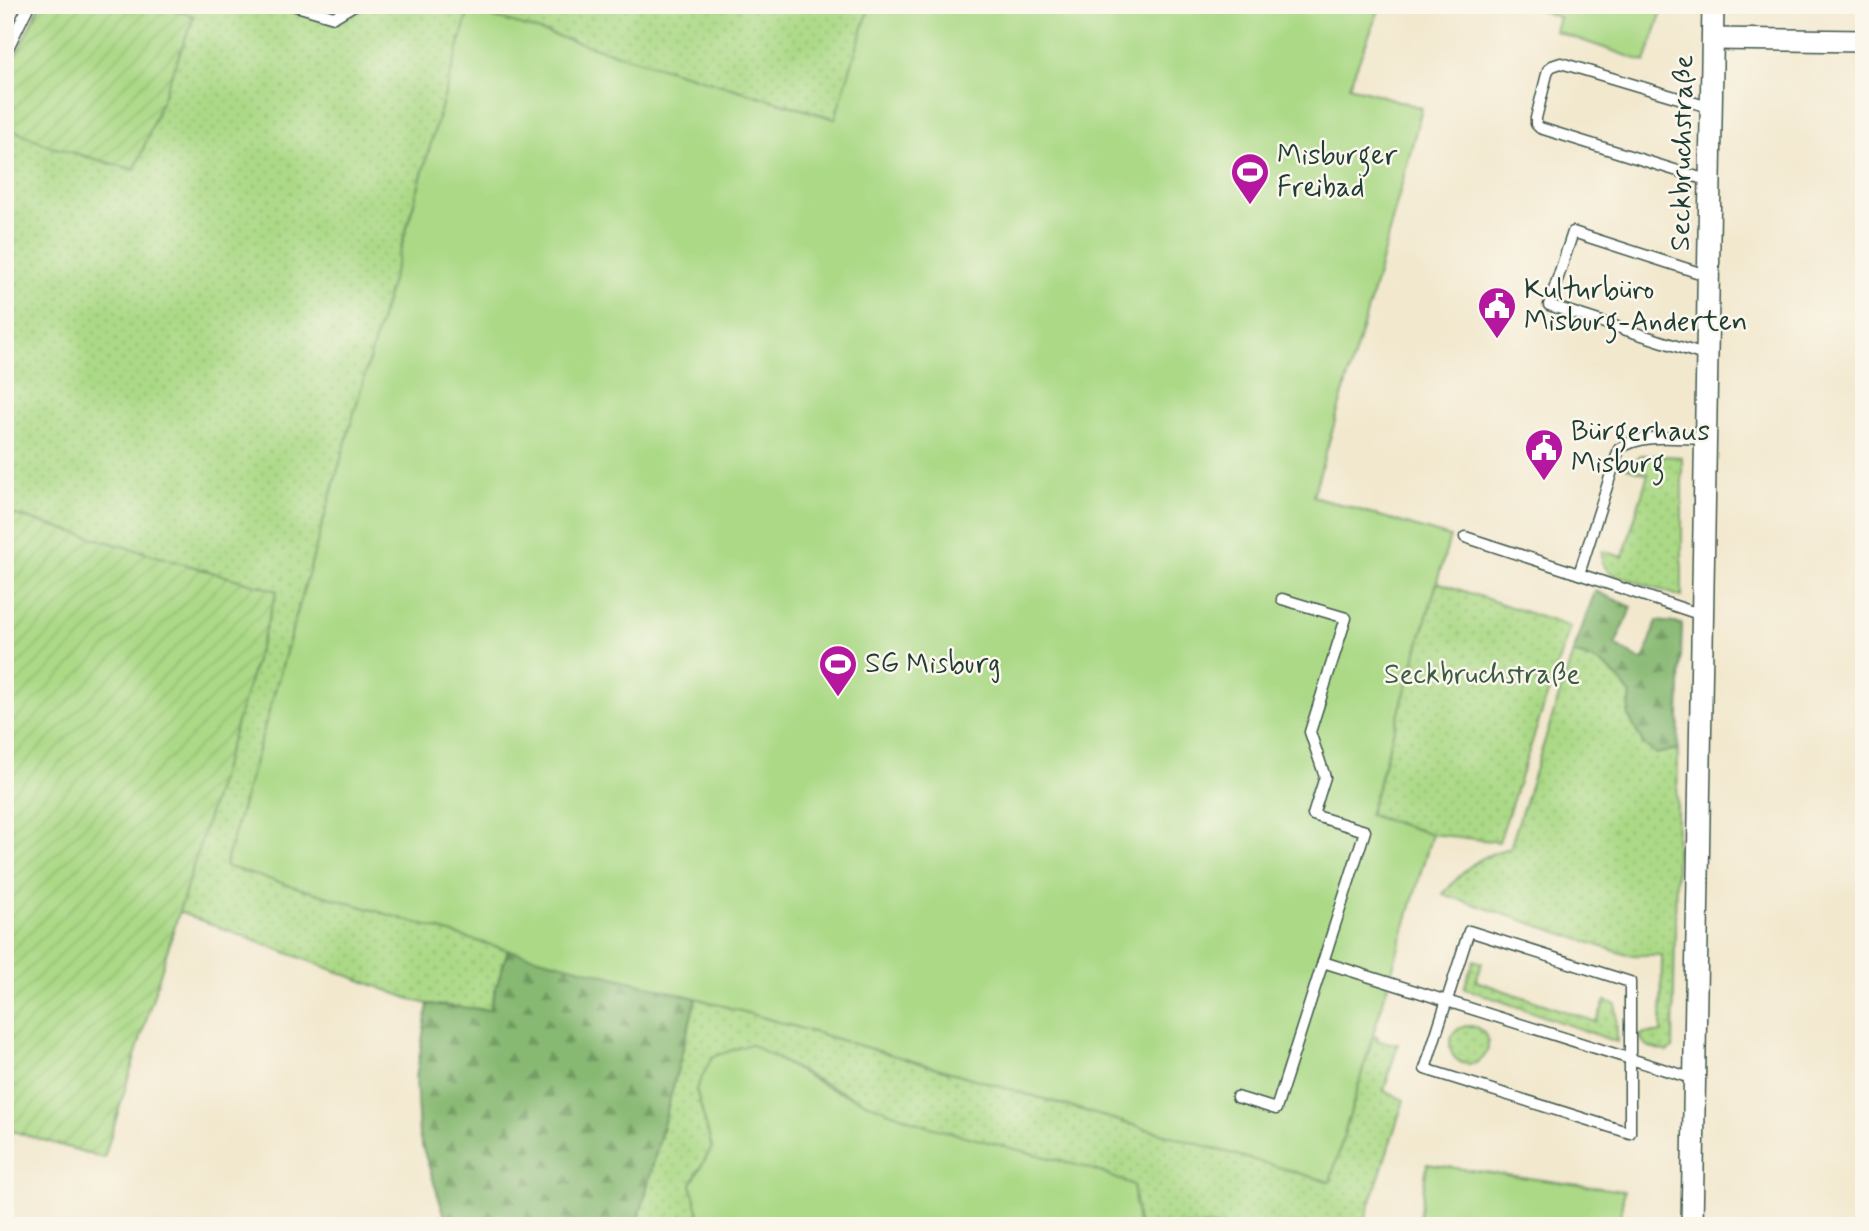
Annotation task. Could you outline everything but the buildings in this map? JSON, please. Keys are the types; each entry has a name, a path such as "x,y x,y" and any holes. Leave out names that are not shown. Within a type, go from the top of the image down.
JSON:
{"street":[{"name":"Seckbruchstraße","path":"1692,1226 1713,5"},
{"path":"1713,40 1864,41"}],"lane":[{"path":"5,54 29,5"},
{"path":"293,5 334,17 355,5"},
{"path":"1710,181 1540,128 1536,124 1536,118 1548,70 1561,63 1712,108"},
{"path":"1707,356 1549,305 1573,232 1709,276"},
{"path":"1578,574 1619,449 1644,439 1706,439"},
{"path":"1465,537 1702,615"},
{"path":"1237,1097 1276,1110 1365,831 1313,815 1325,778 1310,732 1346,618 1282,599"},
{"path":"1469,931 1630,982 1630,1059 1630,1133 1425,1069 1469,931"},
{"path":"1323,962 1694,1079"}],"green space":[{"path":"40,5 156,5 194,16 135,170 49,146 5,126 5,77"},
{"path":"156,5 268,5 335,24 370,5 870,5 836,119 469,10 225,866 508,950 489,1010 413,1000 179,912 276,591 5,512 5,126 49,146 135,170 193,16"},
{"name":"SG Misburg","path":"870,5 1381,5 1349,86 1422,108 1373,292 1313,496 1450,537 1369,815 1432,834 1330,1182 696,998 508,950 225,866 469,10 835,119"},
{"path":"1521,5 1664,5 1645,62 1555,31 1559,17"},
{"path":"1641,455 1682,457 1682,597 1610,573 1602,563 1602,551 1623,557 1648,474 1627,468"},
{"path":"5,512 277,591 104,1158 5,1129"},
{"name":"Seckbruchstraße","path":"1437,582 1570,627 1499,842 1432,834 1369,815"},
{"path":"1595,591 1632,607 1615,645 1643,661 1657,621 1682,624 1678,749 1656,754 1643,744 1628,715 1631,695 1607,668 1573,653"},
{"path":"1573,653 1601,664 1624,686 1631,695 1628,715 1656,754 1678,749 1673,1048 1667,1052 1646,1046 1640,1037 1644,1033 1661,1033 1662,955 1627,955 1443,894 1480,859 1510,848"},
{"path":"508,950 696,998 637,1226 448,1226 419,1136 416,1078 428,1004 489,1010"},
{"path":"1474,960 1482,963 1476,981 1596,1022 1605,1001 1616,1004 1617,1042 1464,988"},
{"path":"696,998 1330,1182 1373,1036 1378,1037 1378,1041 1398,1044 1384,1091 1404,1100 1363,1226 1138,1226 1133,1185 903,1118 836,1089 750,1044 696,1089 712,1148 691,1184 702,1226 637,1226"},
{"path":"1469,1026 1483,1031 1488,1045 1483,1059 1469,1064 1455,1059 1450,1045 1455,1031"},
{"path":"750,1044 829,1088 926,1126 1092,1169 1133,1185 1138,1226 702,1226 691,1184 712,1147 696,1089 712,1057"},
{"path":"1427,1164 1624,1191 1619,1226 1418,1226"}],"place":[{"name":"Misburger Freibad","path":"1250,206"},
{"name":"Kulturbüro Misburg-Anderten","path":"1497,340"},
{"name":"Bürgerhaus Misburg","path":"1544,482"},
{"name":"SG Misburg","path":"838,698"}]}
